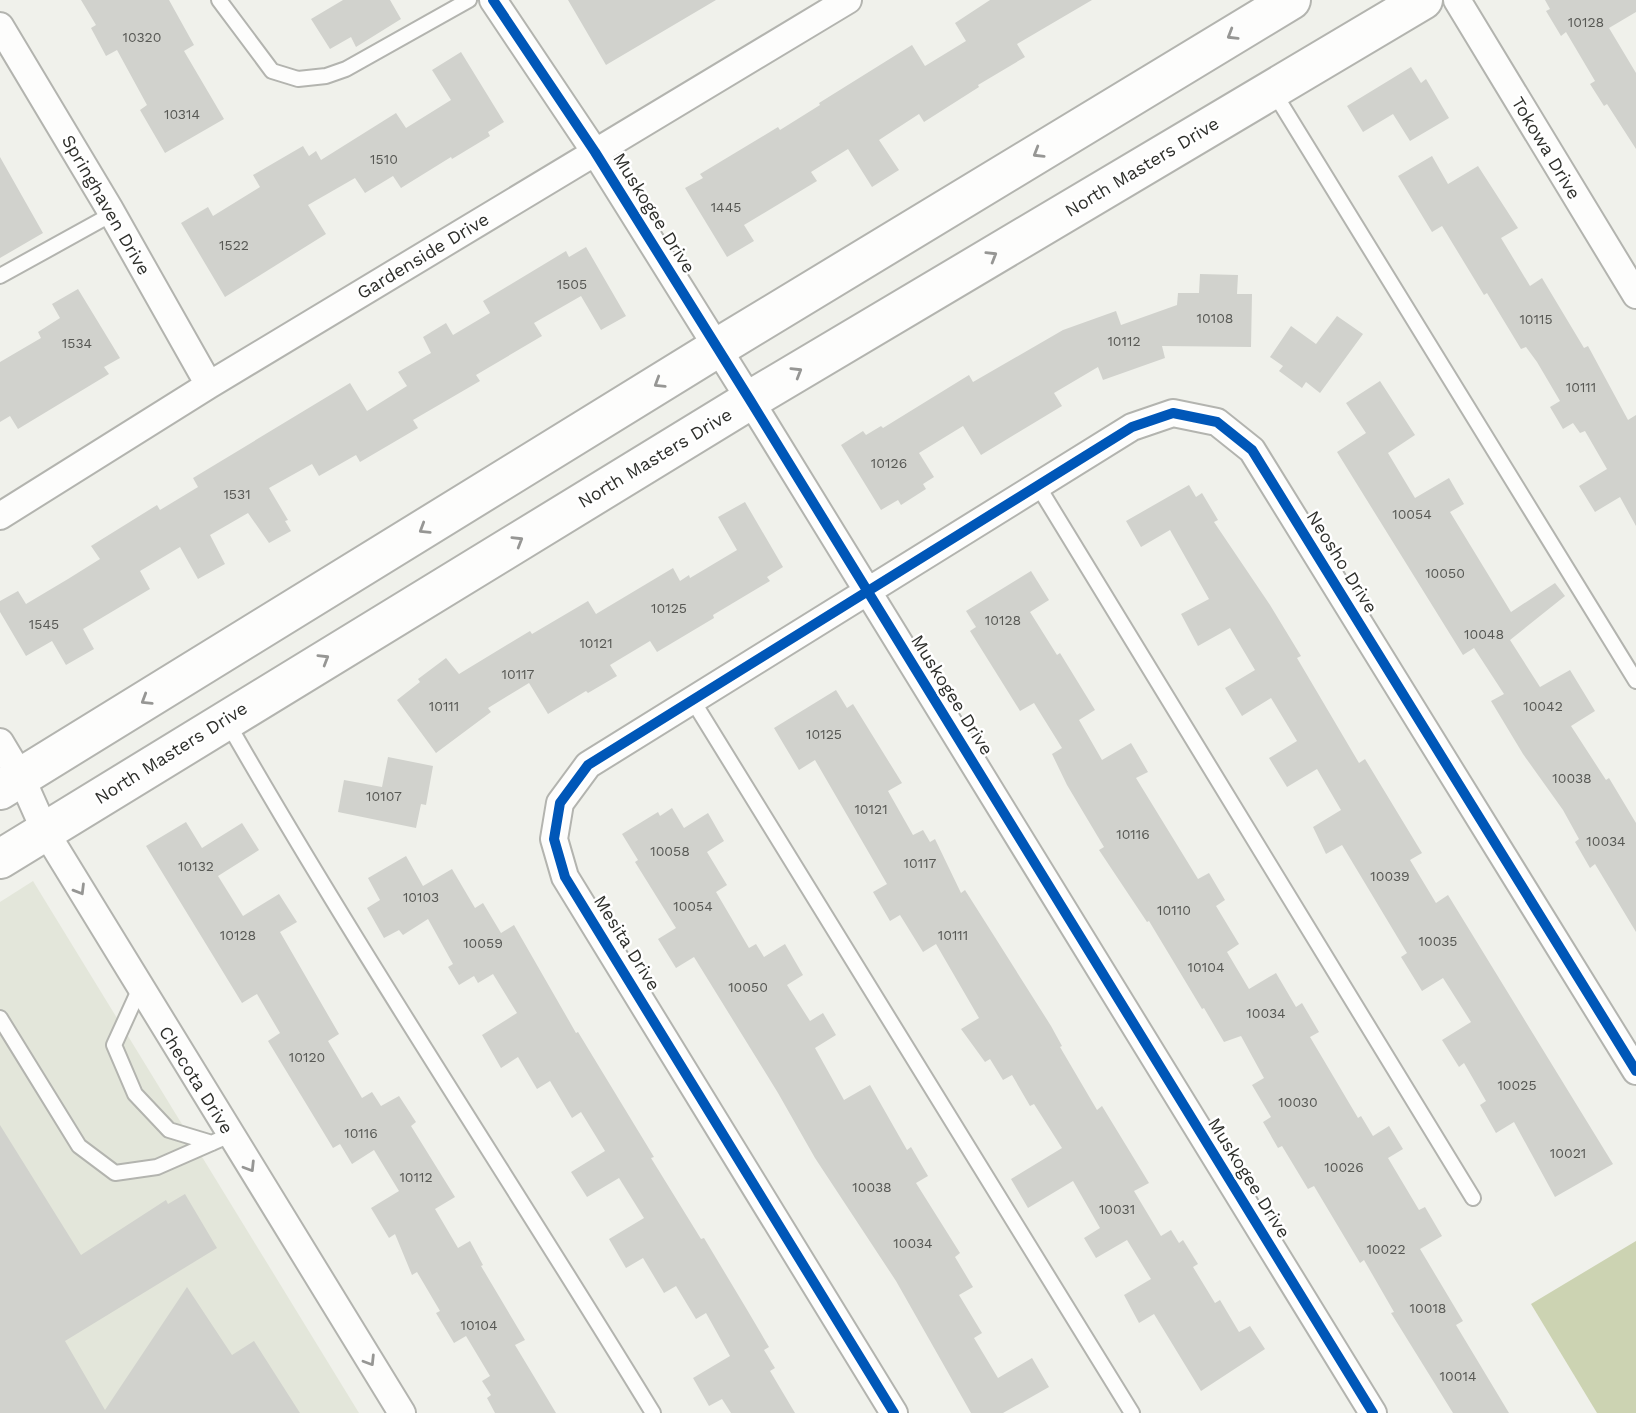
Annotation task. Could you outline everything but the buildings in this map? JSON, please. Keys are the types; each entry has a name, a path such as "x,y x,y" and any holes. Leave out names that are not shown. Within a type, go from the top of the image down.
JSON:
{"main road":[{"path":"11,783 717,348 1291,0"},
{"name":"North Masters Drive","path":"0,859 750,400 1423,0"}],"street":[{"name":"Muskogee Drive","path":"493,0 595,152 750,400 1373,1413"},
{"name":"Gardenside Drive","path":"0,516 209,385 848,0"},
{"name":"Tokowa Drive","path":"1457,0 1636,295"},
{"name":"Springhaven Drive","path":"0,26 112,214 209,385"},
{"name":"Neosho Drive","path":"868,593 1132,427 1173,413 1217,422 1252,450 1636,1071"},
{"name":"Mesita Drive","path":"868,593 588,765 560,803 554,839 565,877 894,1413"},
{"name":"Checota Drive","path":"0,742 11,783 45,831 140,988 221,1139 402,1413"}],"lane":[{"path":"219,0 272,71 298,79 326,76 346,69 469,0"},
{"path":"1273,90 1636,681"},
{"path":"0,276 112,214"},
{"path":"1038,486 1473,1198"},
{"path":"693,701 1132,1413"},
{"path":"226,719 266,790 443,1078 653,1413"},
{"path":"140,988 114,1045 135,1094 169,1130 221,1139"},
{"path":"0,1018 79,1146 115,1173 157,1167 221,1139"}],"shaded area":[{"path":"33,881 359,1413 0,1413 0,902"}],"green space":[{"path":"1636,1241 1636,1413 1597,1413 1531,1304"}],"cycle path":[{"path":"493,0 595,152 750,400 1373,1413"},
{"path":"894,1413 565,877 554,839 560,803 588,765 1132,427 1173,413 1217,422 1252,450 1636,1071"}]}
